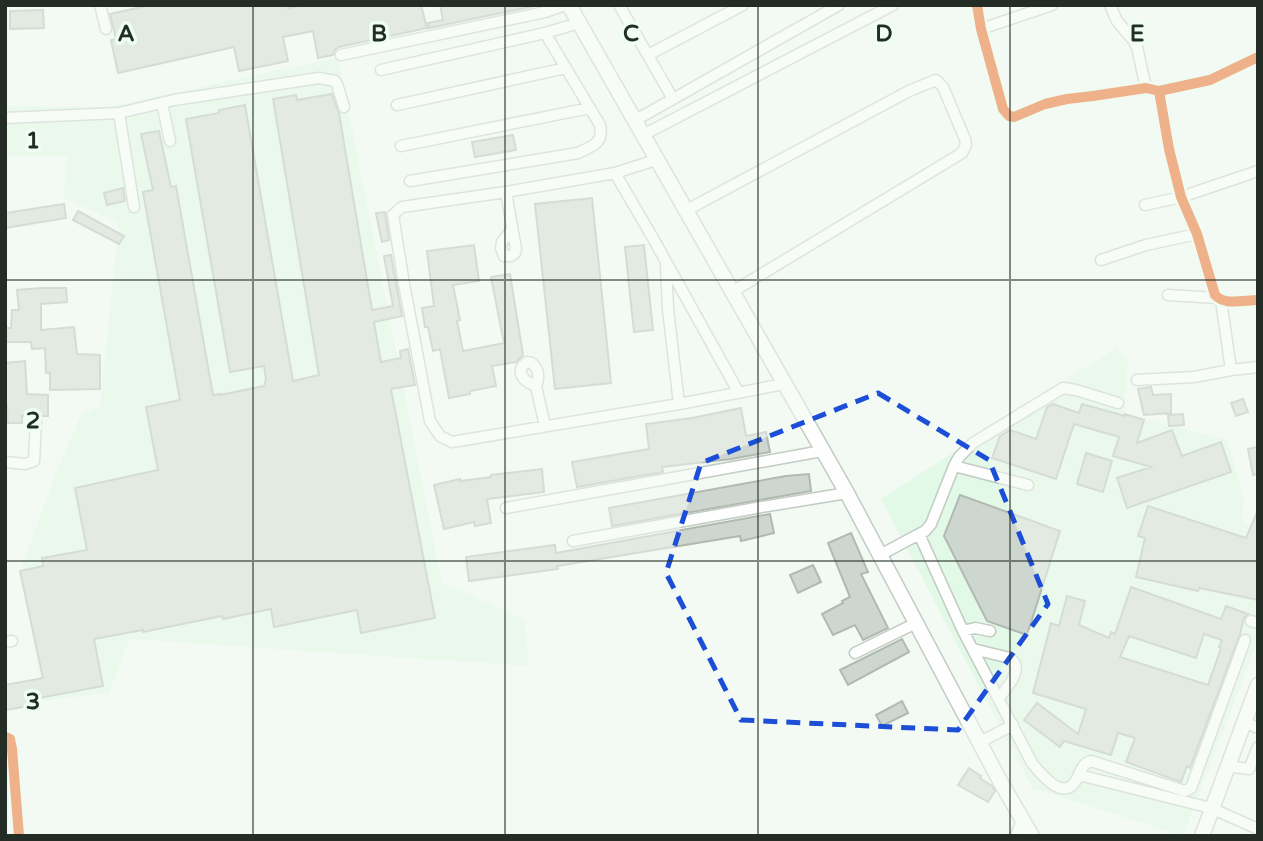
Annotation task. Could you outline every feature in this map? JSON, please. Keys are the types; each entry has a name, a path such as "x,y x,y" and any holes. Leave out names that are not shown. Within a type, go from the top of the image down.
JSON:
{"main road":[{"path":"567,5 846,493 1032,836"},
{"path":"1202,836 1227,766 1251,725 1258,685"}],"street":[{"path":"100,5 106,29"},
{"path":"341,55 567,5"},
{"path":"648,55 743,5"},
{"path":"634,121 839,5"},
{"path":"643,135 892,5"},
{"path":"977,5 1003,109 1009,116 1014,117 1045,104 1067,99 1146,88 1159,91 1210,80 1258,57"},
{"path":"981,29 1052,5"},
{"path":"1110,5 1117,21 1137,47 1146,88"},
{"path":"622,6 673,99"},
{"path":"381,70 579,23"},
{"path":"410,181 578,153 598,141 601,134 600,125 545,33"},
{"path":"397,105 566,68"},
{"path":"5,118 119,113 162,103 318,78 335,81 344,107"},
{"path":"685,211 909,91 936,80 943,87 965,139 966,145 962,153 732,292"},
{"path":"1159,91 1181,197 1219,299 1231,370"},
{"path":"162,103 170,141"},
{"path":"401,146 590,108"},
{"path":"119,113 134,207"},
{"path":"656,160 615,173 396,210 393,215 404,284 430,421 440,436 452,442 784,384"},
{"path":"1145,205 1181,197 1258,171"},
{"path":"615,173 739,393"},
{"path":"506,192 512,229"},
{"path":"1101,260 1146,245 1197,234"},
{"path":"666,262 668,309 679,404"},
{"path":"1168,295 1258,300"},
{"path":"668,309 693,311"},
{"path":"1137,380 1194,377 1258,367"},
{"path":"536,386 545,426"},
{"path":"880,555 925,531 931,524 954,466 973,443 1063,388 1118,403"},
{"path":"5,462 25,464 34,461 36,421"},
{"path":"506,508 822,451"},
{"path":"954,466 1028,485"},
{"path":"573,541 846,493"},
{"path":"919,534 963,631 1032,763 1047,780 1058,787 1070,787 1079,775 1082,765 1091,761 1183,796 1258,829"},
{"path":"855,653 916,623"},
{"path":"963,631 975,628 990,631"},
{"path":"1183,796 1192,786 1245,640"},
{"path":"973,649 1010,658 1015,662 1016,673 999,698"},
{"path":"980,742 1013,725"},
{"path":"5,737 10,739 12,749 19,836"},
{"path":"1227,766 1249,769 1258,747"},
{"path":"1079,775 1183,796"},
{"path":"1016,836 1022,820"}],"highlighted area":[{"path":"878,393 989,460 1048,604 958,730 741,720 666,573 701,463"}],"shaded area":[{"path":"338,57 442,583 524,619 529,666 130,639 109,693 43,701 21,570 53,480 81,415 100,406 119,223 63,198 67,156 5,155 5,106 108,107"},
{"path":"1117,347 1128,363 1124,413 1227,439 1244,499 1242,522 1258,527 1258,640 1183,836 1032,788 881,499"}],"building":[{"path":"150,5 287,5 288,8 304,5 421,5 427,28 339,47 333,55 318,58 313,31 283,37 288,61 239,71 234,47 118,73 111,40 116,39 110,14"},
{"path":"440,5 539,5 429,28 428,23 443,20"},
{"path":"43,10 44,28 10,29 10,11"},
{"path":"332,94 339,113 372,310 393,306 384,256 391,255 402,316 374,322 381,362 401,358 400,351 408,349 415,385 391,389 435,618 361,633 357,610 274,627 271,609 94,639 103,686 34,699 35,705 5,710 5,685 43,678 20,571 43,566 42,558 87,550 75,488 158,470 146,407 180,400 143,192 153,190 141,134 159,131 171,187 176,186 213,395 264,386 264,366 230,372 186,119 245,105 293,381 319,375 273,99 296,95 297,100"},
{"path":"513,135 516,150 475,157 472,142"},
{"path":"123,188 125,201 107,205 104,193"},
{"path":"592,198 611,383 555,389 535,204"},
{"path":"64,204 66,218 5,228 5,213"},
{"path":"78,211 124,236 119,244 73,220"},
{"path":"385,212 389,240 382,242 376,213"},
{"path":"474,245 479,281 453,285 463,351 504,343 491,277 510,274 523,355 516,362 492,366 496,386 449,398 440,349 433,351 422,308 434,306 427,251"},
{"path":"644,245 653,330 634,332 625,247"},
{"path":"66,288 67,302 41,304 41,330 74,327 77,354 100,355 100,389 50,390 45,348 32,349 31,342 5,342 5,328 11,328 12,310 19,310 17,290"},
{"path":"25,361 27,394 48,395 48,416 36,413 22,416 22,423 8,423 5,406 5,363"},
{"path":"1151,387 1153,395 1171,394 1171,413 1144,415 1138,389"},
{"path":"1243,399 1248,412 1236,416 1231,403"},
{"path":"1053,404 1079,413 1082,404 1144,420 1137,443 1172,430 1182,456 1221,442 1231,472 1127,508 1117,478 1151,467 1113,456 1119,437 1074,424 1056,479 992,458 1000,436 1010,430 1036,439 1047,407"},
{"path":"741,408 746,436 766,432 770,452 662,467 663,472 577,487 572,462 649,449 646,424"},
{"path":"1183,414 1184,425 1169,426 1168,415"},
{"path":"1258,447 1258,474 1253,475 1248,449"},
{"path":"1086,453 1112,461 1103,492 1077,484"},
{"path":"542,469 544,492 487,499 491,523 475,526 474,522 444,529 434,485 460,479"},
{"path":"809,474 811,491 612,526 609,508"},
{"path":"960,495 1060,531 1027,635 987,621 944,536"},
{"path":"1148,506 1246,538 1258,510 1258,600 1199,588 1198,591 1136,577 1145,538 1138,536"},
{"path":"770,514 774,533 741,541 740,536 557,566 558,569 469,581 466,557 555,545 556,553"},
{"path":"851,533 868,572 861,574 888,628 863,640 855,625 833,635 822,614 850,597 828,543"},
{"path":"813,565 821,582 798,593 790,575"},
{"path":"1131,587 1221,619 1226,606 1248,614 1244,618 1190,768 1187,766 1181,782 1126,762 1135,738 1118,733 1111,755 1064,741 1060,747 1024,720 1037,703 1078,734 1086,709 1033,693 1051,623 1059,626 1067,596 1085,601 1079,625 1109,638 1111,632 1115,634","holes":["1204,634 1222,640 1208,685 1120,657 1129,636 1196,658"]},
{"path":"902,639 909,652 848,685 840,670"},
{"path":"902,701 908,713 882,726 876,715"},
{"path":"969,768 995,791 988,802 958,785"}],"cycle path":[{"path":"977,5 1003,109 1009,116 1014,117 1045,104 1067,99 1146,88 1159,91 1210,80 1258,57"},
{"path":"1159,91 1181,197 1197,234 1215,295 1229,301 1258,300"},
{"path":"5,737 10,739 12,749 19,836"}]}
